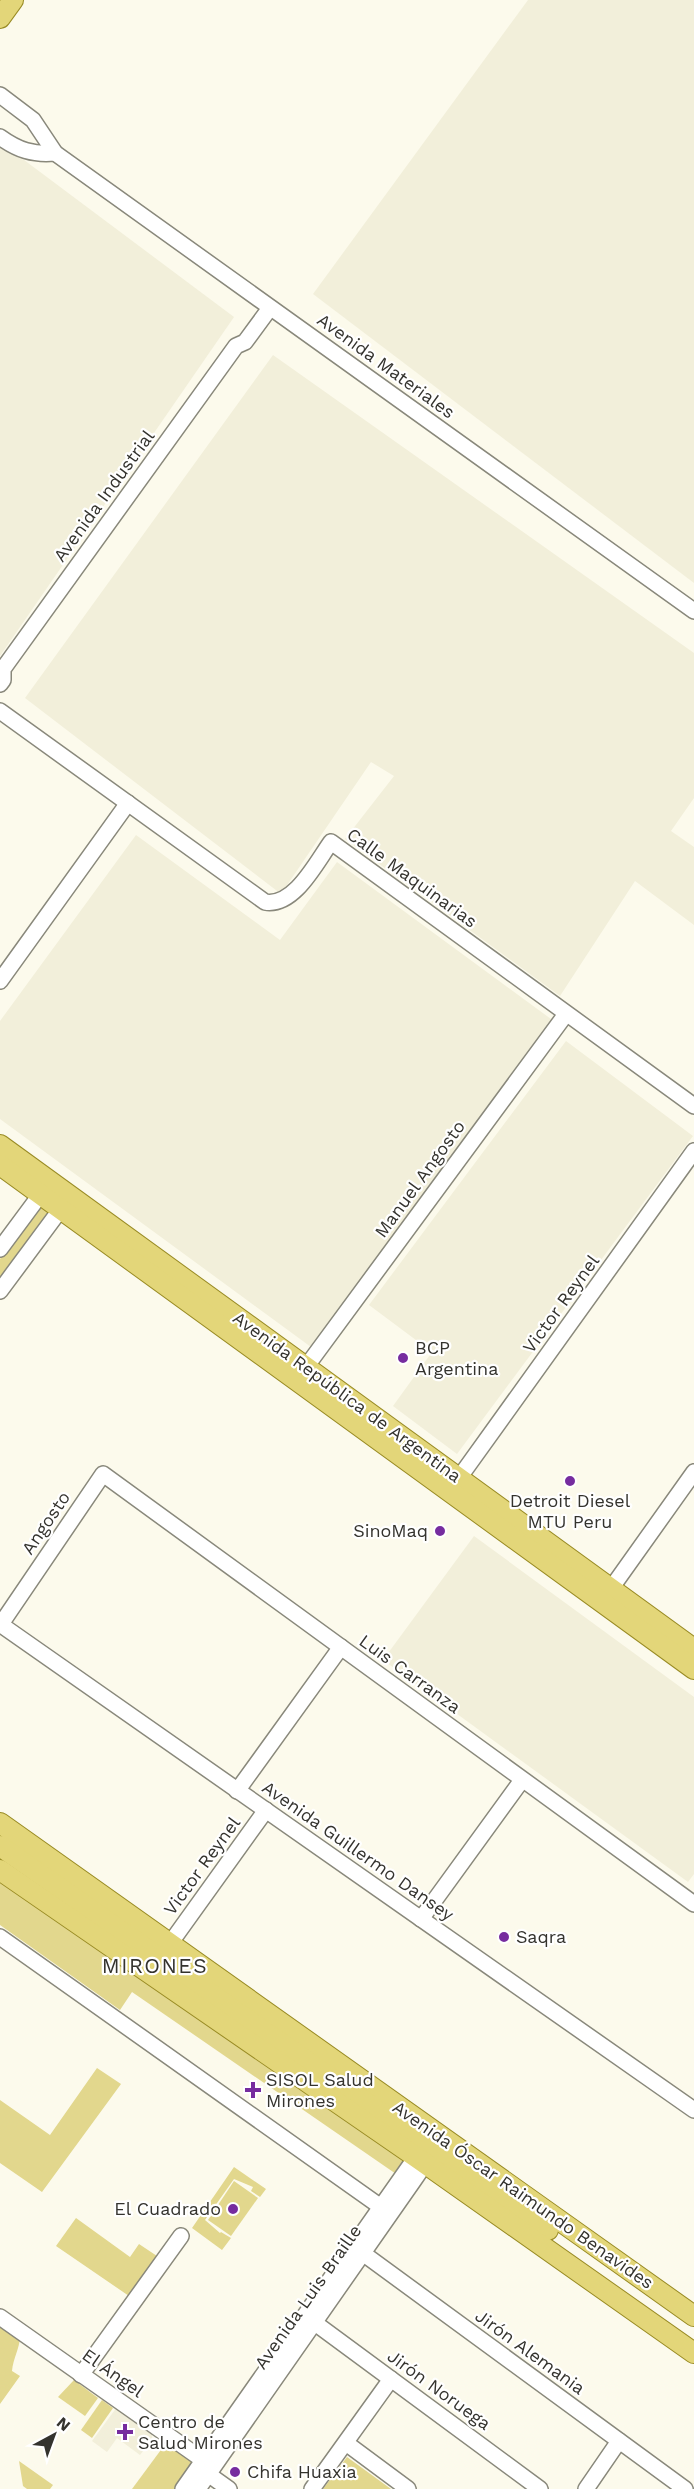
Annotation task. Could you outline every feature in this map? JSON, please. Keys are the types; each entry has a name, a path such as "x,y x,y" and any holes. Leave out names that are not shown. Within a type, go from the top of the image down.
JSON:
{"main road":[{"path":"0,18 13,0"},
{"name":"Avenida República de Argentina","path":"0,1144 46,1188 65,1202 607,1595 694,1649"},
{"name":"Avenida República de Argentina","path":"0,1165 46,1188"},
{"name":"Avenida República de Argentina","path":"65,1202 306,1367 459,1478 607,1595 694,1669"},
{"name":"Avenida Óscar Raimundo Benavides","path":"0,1823 694,2316"},
{"name":"Avenida Óscar Raimundo Benavides","path":"0,1846 694,2353"},
{"name":"Avenida Óscar Raimundo Benavides","path":"0,1870 423,2156 694,2332"}],"street":[{"name":"Avenida Materiales","path":"0,95 33,120 55,153 694,611"},
{"path":"0,137 32,154 55,153"},
{"name":"Avenida Industrial","path":"1,674 236,346 245,342 266,305"},
{"name":"Calle Maquinarias","path":"0,711 265,902 276,904 295,891 331,842 694,1106"},
{"path":"0,981 128,803"},
{"name":"Manuel Angosto","path":"306,1367 566,1014"},
{"name":"Victor Reynel","path":"459,1478 694,1152"},
{"path":"0,1249 46,1188"},
{"path":"0,1291 65,1202"},
{"path":"607,1595 694,1473"},
{"name":"Angosto","path":"0,1624 103,1474"},
{"name":"Luis Carranza","path":"103,1474 694,1904"},
{"name":"Avenida Guillermo Dansey","path":"0,1624 694,2110"},
{"path":"237,1791 341,1647"},
{"path":"422,1919 522,1780"},
{"name":"Victor Reynel","path":"169,1945 266,1810"},
{"path":"0,1938 381,2206"},
{"path":"419,2122 424,2131 423,2156"},
{"name":"Avenida Luis Braille","path":"183,2489 206,2467 315,2323 381,2206 423,2156"},
{"name":"Avenida Luis Braille","path":"198,2489 206,2467 423,2156"},
{"path":"81,2374 181,2236"},
{"name":"Jirón Alemania","path":"358,2250 687,2489"},
{"name":"El Ángel","path":"0,2317 206,2467 229,2489"},
{"name":"Jirón Noruega","path":"315,2323 540,2489"},
{"path":"312,2489 391,2379"},
{"path":"586,2489 619,2441"},
{"path":"346,2443 408,2489"},
{"path":"687,2489 694,2482"}],"shaded area":[{"path":"528,0 694,0 694,583 313,294"},
{"path":"0,142 234,317 0,656"},
{"path":"273,355 694,653 694,798 671,831 694,847 694,925 635,881 560,996 345,839 394,776 371,762 281,894 25,698"},
{"path":"136,835 280,940 337,862 551,1019 311,1347 0,1119 0,1021"},
{"path":"566,1041 693,1136 457,1454 393,1406 432,1352 369,1305"},
{"path":"40,1204 52,1209 0,1282 0,1259"},
{"path":"474,1536 694,1697 694,1874 688,1882 383,1660"},
{"path":"0,1879 407,2160 399,2176 132,1992 120,2010 0,1925"},
{"path":"97,2068 121,2084 42,2192 0,2163 0,2100 50,2135"},
{"path":"234,2167 266,2189 260,2197 251,2191 253,2187 234,2179 205,2220 220,2233 231,2238 222,2250 192,2228"},
{"name":"El Cuadrado","path":"234,2181 258,2198 231,2236 208,2220"},
{"path":"76,2218 130,2257 139,2244 157,2256 129,2296 56,2246"},
{"path":"0,2323 20,2337 12,2371 20,2376 0,2404"},
{"path":"74,2380 98,2398 85,2416 58,2397"},
{"path":"102,2400 113,2408 92,2438 81,2430"},
{"name":"Centro de Salud Mirones","path":"117,2407 152,2433 152,2439 140,2455 117,2438 107,2452 92,2441"},
{"path":"166,2443 195,2462 177,2489 132,2489"},
{"path":"347,2457 391,2489 323,2489"},
{"path":"19,2461 53,2485 50,2489 27,2489 23,2486"}],"place":[{"name":"BCP Argentina","path":"403,1358"},
{"name":"Detroit Diesel MTU Peru","path":"570,1481"},
{"name":"SinoMaq","path":"440,1531"},
{"name":"Saqra","path":"504,1937"},
{"name":"SISOL Salud Mirones","path":"253,2090"},
{"name":"El Cuadrado","path":"233,2209"},
{"name":"Centro de Salud Mirones","path":"125,2432"},
{"name":"Chifa Huaxia","path":"235,2472"}],"district":[{"name":"MIRONES","path":"155,1966"}]}
